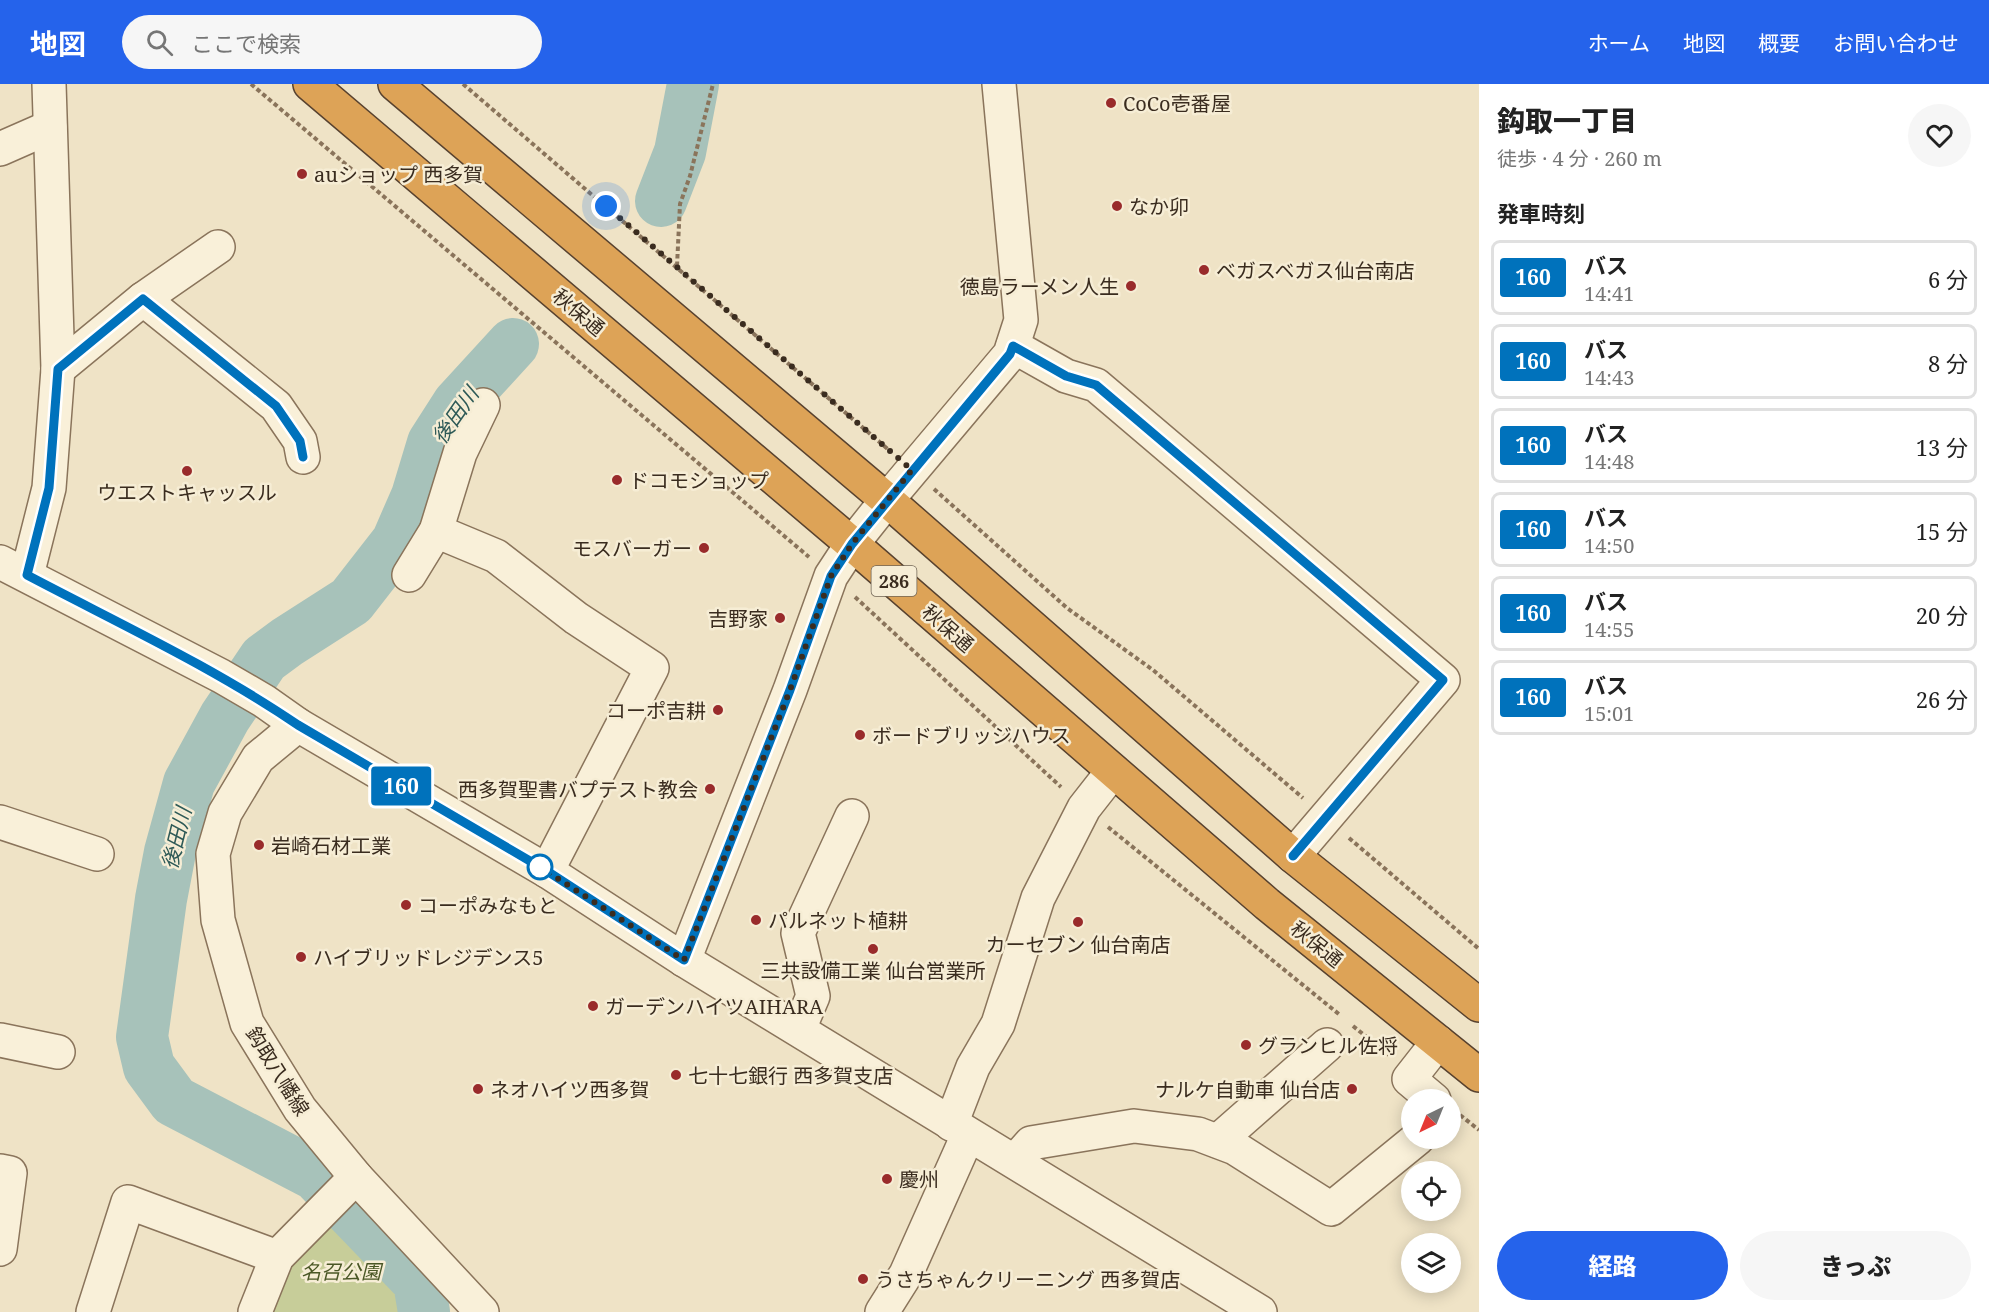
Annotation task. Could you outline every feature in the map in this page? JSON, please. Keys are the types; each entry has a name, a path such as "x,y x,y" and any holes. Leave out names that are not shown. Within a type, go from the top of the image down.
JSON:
{"highway":[{"name":"秋保通","path":"310,84 852,544 1267,904 1479,1076"},
{"path":"395,84 887,500 1293,856 1479,1005"}],"street":[{"path":"49,84 58,369 49,488 13,569 264,701 298,725 547,871 684,960 1260,1312"},
{"path":"684,960 790,690 831,576 852,544 1010,354 1013,346 1021,320 999,84"},
{"path":"0,149 50,126"},
{"path":"58,369 143,299 218,247"},
{"path":"143,299 276,406 300,441 303,457"},
{"path":"1013,346 1066,376 1096,385 1443,680 1293,856"},
{"path":"409,575 436,531 460,453 483,405"},
{"path":"436,531 496,556 576,618 652,668 547,871"},
{"name":"鈎取八幡線","path":"298,725 258,759 225,813 213,854 218,920 247,1023 300,1109 351,1182 482,1312"},
{"path":"882,1312 906,1274 959,1129 973,1067 998,1024 1038,898 1084,808 1113,771"},
{"path":"799,1029 813,996 798,933 852,816"},
{"path":"0,822 96,854"},
{"path":"0,1040 58,1052"},
{"path":"1423,1089 1409,1079 1438,1042"},
{"path":"1218,1141 1327,1045"},
{"path":"1015,1161 1031,1143 1134,1126 1198,1134 1235,1148 1330,1209 1404,1149"},
{"path":"0,1171 10,1173 0,1249"},
{"path":"255,1312 277,1257 351,1182"},
{"path":"93,1312 128,1202 277,1257"}],"path":[{"path":"463,84 912,470 1067,608 1153,670 1479,948"},
{"path":"677,267 680,204 690,176 713,84"},
{"path":"1461,1117 1479,1130"}],"green space":[{"name":"名召公園","path":"340,1213 405,1278 415,1312 269,1312 286,1268"}],"waterway":[{"name":"後田川","path":"661,201 680,152 693,84"},
{"name":"後田川","path":"424,1312 419,1282 316,1175 174,1101 149,1067 142,1037 161,899 170,852 189,783 225,717 264,659 351,601 397,542 417,496 433,443 458,404 513,344"}],"bus line":[{"name":"160","path":"303,457 300,441 276,406 143,299 58,369 49,488 27,575 264,701 298,725 547,871 684,960 790,690 831,576 852,544 1010,354 1013,346 1066,376 1096,385 1443,680 1293,856"}],"place":[{"name":"CoCo壱番屋","path":"1111,103"},
{"name":"auショップ 西多賀","path":"302,174"},
{"name":"なか卯","path":"1117,206"},
{"name":"ベガスベガス仙台南店","path":"1204,270"},
{"name":"徳島ラーメン人生","path":"1131,286"},
{"name":"ウエストキャッスル","path":"187,471"},
{"name":"ドコモショップ","path":"617,480"},
{"name":"モスバーガー","path":"704,548"},
{"name":"吉野家","path":"780,618"},
{"name":"コーポ吉耕","path":"718,710"},
{"name":"ボードブリッジハウス","path":"860,735"},
{"name":"西多賀聖書バプテスト教会","path":"710,789"},
{"name":"岩崎石材工業","path":"259,845"},
{"name":"コーポみなもと","path":"406,905"},
{"name":"パルネット植耕","path":"756,920"},
{"name":"カーセブン 仙台南店","path":"1078,922"},
{"name":"三共設備工業 仙台営業所","path":"873,949"},
{"name":"ハイブリッドレジデンス5","path":"301,957"},
{"name":"ガーデンハイツAIHARA","path":"593,1006"},
{"name":"グランヒル佐将","path":"1246,1045"},
{"name":"七十七銀行 西多賀支店","path":"676,1075"},
{"name":"ネオハイツ西多賀","path":"478,1089"},
{"name":"ナルケ自動車 仙台店","path":"1352,1089"},
{"name":"慶州","path":"887,1179"},
{"name":"うさちゃんクリーニング 西多賀店","path":"863,1279"}],"route":[{"path":"540,867 684,960 790,690 831,576 852,544 912,470 606,206"}]}
